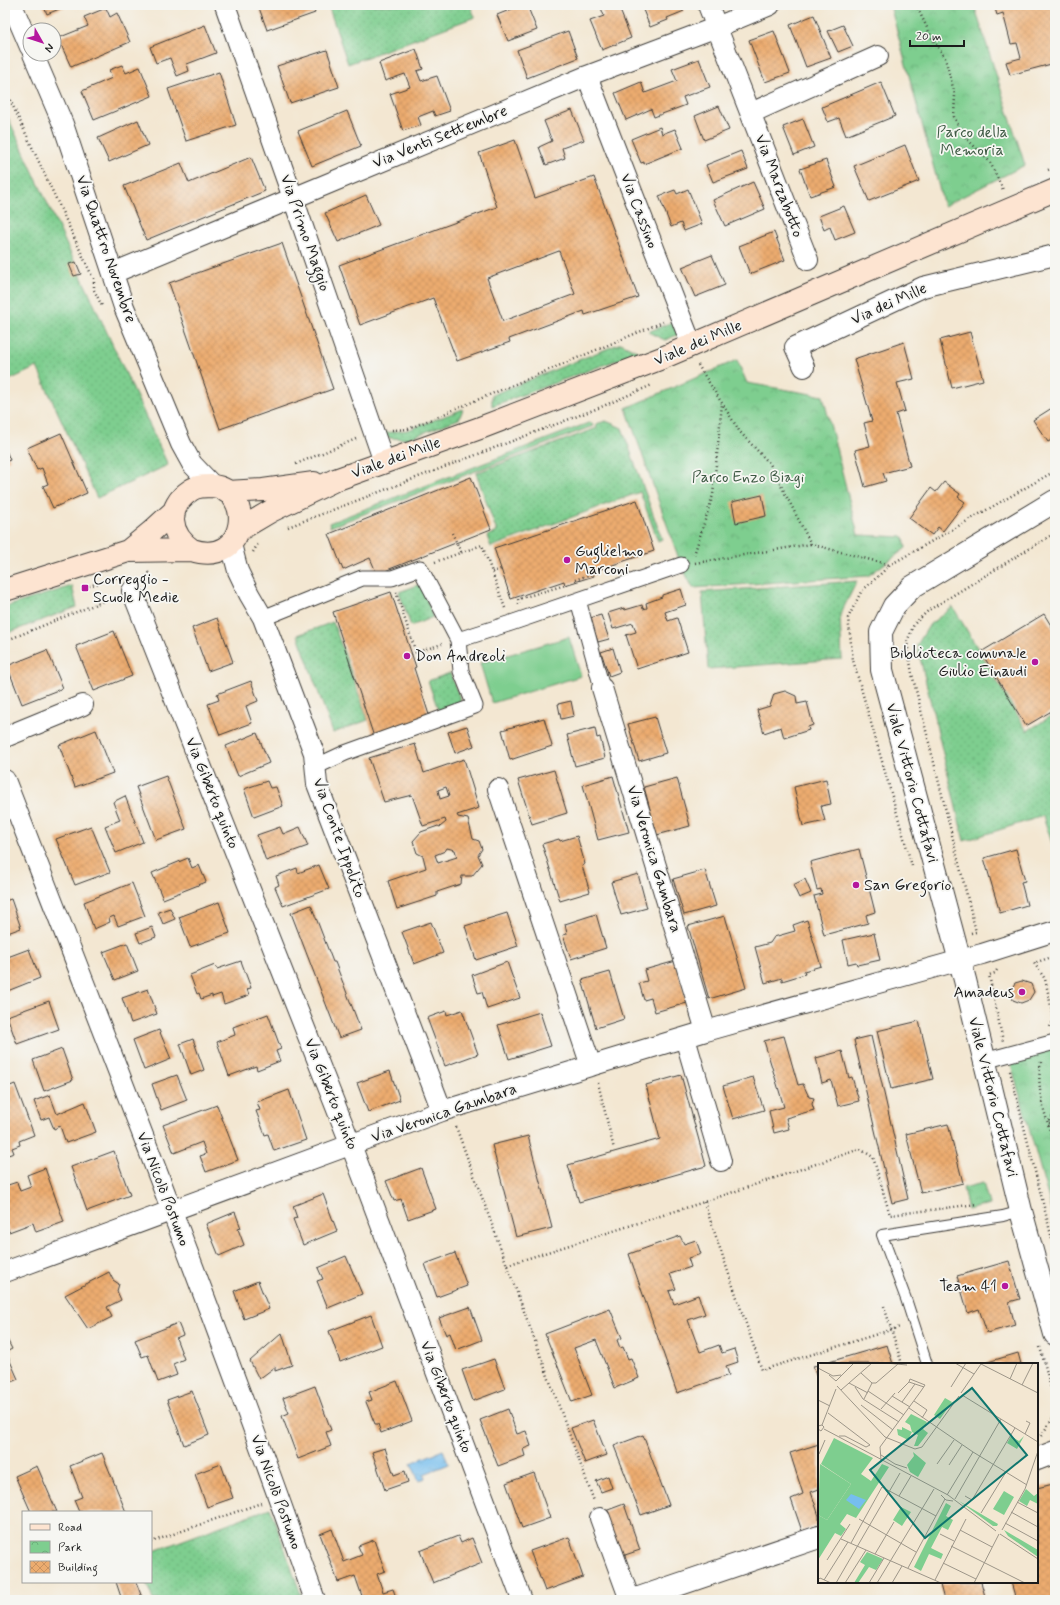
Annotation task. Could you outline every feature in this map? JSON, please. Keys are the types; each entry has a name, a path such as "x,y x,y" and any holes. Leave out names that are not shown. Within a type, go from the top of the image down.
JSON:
{"main road":[{"name":"Viale dei Mille","path":"5,590 128,550 192,550 202,553 212,553 222,550 235,536 271,511 335,480 538,406 698,358 1055,190"},
{"name":"Viale dei Mille","path":"128,550 151,532 194,488 204,486 221,490 263,490 335,480"},
{"path":"221,490 234,500 239,509 241,520 235,536"},
{"path":"180,503 173,522 176,534 182,543 192,550"}],"street":[{"path":"12,5 22,28"},
{"name":"Via Primo Maggio","path":"225,5 384,462"},
{"name":"Via Marzabotto","path":"708,5 808,260"},
{"name":"Via Venti Settembre","path":"113,273 587,76 717,27 770,5"},
{"path":"751,112 878,56"},
{"name":"Via Quattro Novembre","path":"36,62 63,124 124,307 181,444 192,464 221,490"},
{"name":"Via Cassino","path":"587,76 679,315 698,358"},
{"name":"Via dei Mille","path":"804,367 795,347 923,286 1055,255"},
{"name":"Via Quattro Novembre","path":"180,503 186,466 181,444"},
{"name":"Viale Vittorio Cottafavi","path":"1055,501 912,587 894,606 881,632 882,670 959,960 1021,1211 1055,1334"},
{"name":"Via Conte Ippolito","path":"235,536 232,548 238,571 248,594 263,618 314,753 314,767 317,784 448,1118"},
{"path":"458,640 681,565"},
{"path":"263,618 362,578 392,578 420,568 458,640 461,671 474,706 345,753 314,767"},
{"name":"Via Giberto quinto","path":"132,592 351,1145 522,1600"},
{"path":"578,600 602,688"},
{"name":"Via Veronica Gambara","path":"602,688 706,1031"},
{"path":"5,737 84,705"},
{"name":"Via Nicolò Postumo","path":"5,780 172,1211 279,1497 315,1600"},
{"path":"498,789 594,1071"},
{"name":"Via Veronica Gambara","path":"5,1272 351,1145 448,1118 594,1071 706,1031 959,960 1055,931"},
{"path":"685,1038 722,1161"},
{"path":"984,1061 1050,1044"},
{"path":"600,1518 631,1600 818,1537"}],"lane":[{"path":"927,1363 914,1322 882,1236 1003,1216 1021,1211"}],"path":[{"path":"916,5 932,38 945,58 955,94 954,117 963,135 990,162 1003,190"},
{"path":"5,89 93,278 94,290 102,306"},
{"path":"93,278 113,273"},
{"path":"289,467 374,432 408,429 679,315"},
{"path":"691,368 698,358 722,404 740,432 770,464 811,544"},
{"path":"287,527 601,407 656,383"},
{"path":"722,404 713,495 692,564 811,544 890,565"},
{"path":"914,874 852,660 848,618 861,592 890,565 1055,471"},
{"path":"452,533 461,552"},
{"path":"953,937 976,932 912,674 907,642 914,624 929,610 1055,533"},
{"path":"251,556 260,541"},
{"path":"420,568 482,545 510,623"},
{"path":"492,572 501,569"},
{"path":"575,580 597,572"},
{"path":"401,605 416,653"},
{"path":"411,654 438,646"},
{"path":"1055,956 1034,963 1045,979 1054,1020 1046,1033 1050,1044 1038,1075 1041,1098 1055,1147"},
{"path":"998,967 995,973 989,975 1006,1055 1055,1251"},
{"path":"594,1071 614,1149"},
{"path":"1048,1122 1055,1114"},
{"path":"448,1118 507,1265 600,1518"},
{"path":"1048,1122 1055,1126"},
{"path":"507,1265 704,1202 860,1149 873,1157 890,1215 983,1204"},
{"path":"704,1202 762,1370 914,1322"},
{"path":"884,1306 902,1363"},
{"path":"1043,1450 1055,1415"},
{"path":"152,1542 279,1497"}],"green space":[{"path":"328,5 470,5 475,17 348,64"},
{"name":"Parco della Memoria","path":"890,5 974,5 1025,165 944,206"},
{"path":"5,111 168,465 97,498 37,367 5,382"},
{"path":"677,320 682,333 665,340 648,332"},
{"path":"621,343 639,352 492,406 492,395"},
{"name":"Parco Enzo Biagi","path":"737,360 747,383 823,396 858,535 904,537 906,548 868,576 693,588 681,565 626,408"},
{"path":"463,409 459,419 407,439 390,438 384,433 408,430"},
{"path":"606,421 622,428 662,539 658,541 640,492 491,547 487,536 497,532 476,473 597,428 596,424"},
{"path":"591,422 593,426 330,527 329,523"},
{"path":"857,581 840,615 842,659 708,669 702,592"},
{"path":"421,584 433,617 411,626 399,592"},
{"path":"72,586 77,607 5,634 5,607"},
{"path":"953,607 1027,731 1055,714 1055,852 1043,816 964,841 917,645 930,624"},
{"path":"333,622 368,720 333,733 298,635"},
{"path":"569,637 581,676 492,703 480,663"},
{"path":"450,673 463,706 440,715 428,681"},
{"path":"1055,1043 1055,1221 1009,1057"},
{"path":"983,1183 989,1204 968,1210 963,1188"},
{"path":"270,1508 303,1600 153,1600 146,1583 152,1583 152,1552"}],"water":[{"path":"443,1450 449,1464 424,1474 425,1478 419,1481 411,1463"}],"building":[{"path":"43,5 69,5 47,14"},
{"path":"258,5 312,5 315,13 267,30"},
{"path":"522,5 527,5 537,30 508,41 497,15"},
{"path":"600,5 618,5 631,38 602,50 590,21 604,16"},
{"path":"641,5 682,5 684,11 667,18 668,20 650,27"},
{"path":"994,5 1055,5 1055,63 1010,75 1006,62 1021,58 1017,43 1011,44 1003,13 997,15"},
{"path":"106,8 110,17 117,13 130,42 71,67 62,47 62,36 88,26 84,17"},
{"path":"814,15 831,58 806,67 790,25"},
{"path":"205,25 216,53 187,64 189,71 177,76 170,58 156,63 150,47"},
{"path":"843,25 853,46 838,52 828,31"},
{"path":"568,31 578,58 527,78 517,50"},
{"path":"774,31 790,73 765,82 749,40"},
{"path":"416,49 423,69 417,71 421,81 437,76 450,111 435,116 433,111 418,117 421,125 403,131 390,94 410,87 405,74 385,81 379,63"},
{"path":"327,50 339,87 290,103 277,66"},
{"path":"699,59 710,87 683,97 686,105 654,117 651,109 626,120 615,93 641,82 645,93 677,81 672,69"},
{"path":"122,65 126,73 140,67 152,96 94,120 82,91 112,78 109,70"},
{"path":"219,72 236,125 186,141 168,89"},
{"path":"881,82 895,116 846,136 839,118 828,122 822,107"},
{"path":"719,106 729,130 704,140 695,116"},
{"path":"572,110 584,140 562,148 565,158 546,165 539,147 552,141 544,121"},
{"path":"347,111 361,146 312,166 298,131"},
{"path":"803,119 814,147 794,155 783,127"},
{"path":"138,120 148,145 109,162 98,138"},
{"path":"660,127 662,134 675,129 683,148 644,164 644,162 641,163 631,139"},
{"path":"515,140 535,198 594,177 638,297 585,315 584,311 509,339 510,342 457,361 433,298 360,325 339,265 497,207 479,153","holes":["559,251 575,294 503,321 487,278"]},
{"path":"905,145 919,181 869,201 854,166"},
{"path":"741,151 748,169 713,182 706,165"},
{"path":"251,157 265,191 146,240 124,186 181,163 189,183"},
{"path":"826,160 836,187 810,196 800,169"},
{"path":"753,182 765,209 725,226 713,200"},
{"path":"688,189 702,224 684,231 681,223 671,227 659,196 675,190 677,194"},
{"path":"366,195 379,225 338,242 325,213"},
{"path":"844,206 855,232 835,240 830,227 824,230 819,216"},
{"path":"774,232 785,260 750,274 739,246"},
{"path":"282,243 333,389 220,429 169,283"},
{"path":"712,255 725,285 695,297 682,267"},
{"path":"76,262 81,274 74,276 69,264"},
{"path":"970,332 983,380 952,388 940,340"},
{"path":"904,342 914,379 897,383 905,411 896,414 910,466 883,473 886,481 865,487 855,450 870,446 864,423 872,421 854,359"},
{"path":"1055,406 1055,438 1048,442 1033,420"},
{"path":"61,433 87,493 53,508 43,486 48,484 42,468 37,470 27,448"},
{"path":"5,448 10,460 5,462"},
{"path":"471,477 491,529 377,574 370,558 343,570 329,534"},
{"path":"944,482 960,494 958,497 965,502 943,531 938,527 932,535 909,518 931,488 936,492"},
{"path":"762,495 766,516 736,523 732,502"},
{"path":"637,500 654,551 592,572 594,576 565,585 564,581 511,599 494,548"},
{"path":"681,589 686,605 665,612 668,621 677,618 688,652 637,669 626,635 636,632 633,623 613,629 608,613 624,608 625,610 642,605 643,609 647,608 646,603 662,597 662,595"},
{"path":"391,592 416,667 414,668 430,718 374,737 333,612"},
{"path":"1044,614 1055,632 1055,709 1026,726 981,652"},
{"path":"601,615 609,639 598,642 590,618"},
{"path":"217,618 233,662 208,671 192,628"},
{"path":"114,631 132,676 94,691 76,646"},
{"path":"613,648 620,672 609,676 601,652"},
{"path":"47,650 63,688 22,704 7,666"},
{"path":"251,681 258,701 246,706 252,723 220,735 208,704 219,700 217,694"},
{"path":"785,691 796,696 797,704 807,702 813,725 808,727 809,730 784,738 781,727 764,733 757,710 770,706 774,694"},
{"path":"571,701 574,716 561,719 558,704"},
{"path":"655,717 666,753 639,761 628,724"},
{"path":"544,718 552,746 510,760 502,730"},
{"path":"467,726 474,746 455,753 448,732"},
{"path":"595,728 597,738 600,737 605,758 575,766 567,735"},
{"path":"96,730 113,773 75,787 59,745"},
{"path":"257,733 269,763 238,776 226,746"},
{"path":"415,744 424,773 464,759 479,808 457,815 458,817 468,819 473,839 479,841 482,849 478,855 482,864 472,876 462,876 461,884 437,892 437,896 397,909 388,881 426,868 423,856 417,853 413,841 421,832 438,826 440,827 446,822 445,819 423,826 412,795 384,802 369,758","holes":["446,787 449,796 440,799 438,790","447,848 455,850 457,857 438,863 435,855 445,851"]},
{"path":"554,770 567,813 532,824 518,780"},
{"path":"166,776 186,829 156,840 136,787"},
{"path":"613,776 629,832 598,840 583,785"},
{"path":"677,778 690,826 657,835 644,787"},
{"path":"826,779 831,804 821,806 825,821 803,826 794,787"},
{"path":"267,781 270,788 276,787 283,806 254,817 244,789"},
{"path":"125,796 143,842 116,853 105,826 120,820 113,802"},
{"path":"91,826 110,872 75,885 56,839"},
{"path":"280,827 283,834 300,827 308,846 266,861 257,835"},
{"path":"577,836 585,864 582,866 590,892 560,901 542,844"},
{"path":"859,849 875,912 866,915 868,923 824,935 814,896 822,894 821,889 817,890 810,862"},
{"path":"1016,849 1025,881 1021,882 1027,905 1000,913 984,858"},
{"path":"188,858 192,868 199,865 206,882 163,899 152,873"},
{"path":"319,865 329,889 283,906 275,887 279,885 276,876 297,868 298,873"},
{"path":"705,870 716,906 684,915 673,879"},
{"path":"638,874 647,908 621,915 611,882"},
{"path":"805,879 811,893 799,898 793,885"},
{"path":"132,883 145,916 118,926 114,916 109,918 110,922 94,929 84,902"},
{"path":"11,899 21,928 5,934 5,901"},
{"path":"219,902 230,933 190,947 179,917"},
{"path":"311,905 361,1030 339,1038 291,913"},
{"path":"170,908 175,919 163,924 158,912"},
{"path":"507,913 518,946 476,960 465,926"},
{"path":"596,914 606,948 571,959 563,935 567,934 565,924"},
{"path":"725,916 746,988 709,999 688,926"},
{"path":"807,920 821,966 804,971 805,974 782,981 782,978 765,983 755,947 770,943 774,937 795,931 793,925"},
{"path":"431,922 443,953 414,964 402,932"},
{"path":"152,927 156,937 140,943 136,933"},
{"path":"874,933 880,960 857,965 856,962 848,964 843,940"},
{"path":"127,943 138,971 115,980 103,952"},
{"path":"29,949 40,978 5,992 5,958"},
{"path":"241,961 251,988 247,989 249,995 224,1004 221,994 212,997 212,995 201,999 199,993 197,994 190,975 215,965 217,969"},
{"path":"676,961 687,1003 655,1012 651,998 644,1000 639,983 647,981 644,970"},
{"path":"507,962 520,998 487,1009 482,992 478,993 472,975"},
{"path":"610,972 624,1019 596,1028 582,980"},
{"name":"Amadeus","path":"1022,981 1031,984 1034,992 1029,1000 1021,1003 1013,1000 1010,991 1015,983"},
{"path":"148,989 157,1014 131,1023 122,998"},
{"path":"49,1001 59,1029 17,1044 7,1016"},
{"path":"462,1010 478,1054 445,1066 427,1018 446,1011 447,1015"},
{"path":"540,1012 551,1046 509,1059 498,1025"},
{"path":"268,1014 281,1049 276,1051 280,1061 257,1070 256,1066 229,1076 217,1042 235,1035 233,1027"},
{"path":"919,1021 933,1079 891,1089 877,1031"},
{"path":"159,1030 171,1059 144,1070 133,1040"},
{"path":"784,1036 798,1085 803,1084 809,1097 814,1098 812,1104 814,1110 786,1118 789,1129 774,1133 769,1111 784,1107 764,1041"},
{"path":"871,1036 908,1199 892,1203 854,1040"},
{"path":"193,1039 204,1070 191,1075 180,1044"},
{"path":"62,1049 73,1080 44,1091 33,1060"},
{"path":"842,1051 849,1078 852,1077 859,1101 838,1106 831,1080 822,1083 816,1058"},
{"path":"390,1071 400,1100 368,1112 357,1083"},
{"path":"177,1075 187,1100 161,1110 152,1084"},
{"path":"681,1075 706,1166 579,1202 568,1165 660,1139 646,1085"},
{"path":"753,1077 764,1110 733,1119 723,1086"},
{"path":"15,1084 34,1135 19,1141 20,1145 12,1148 14,1153 5,1156 5,1088"},
{"path":"289,1090 306,1140 274,1151 268,1134 265,1135 256,1111 260,1110 257,1102"},
{"path":"50,1095 57,1114 85,1102 96,1132 66,1143 60,1126 54,1129 49,1117 41,1120 34,1101"},
{"path":"217,1105 238,1160 206,1172 200,1156 206,1154 202,1142 174,1153 163,1125"},
{"path":"948,1124 963,1183 921,1193 906,1134"},
{"path":"528,1136 552,1228 516,1237 492,1145"},
{"path":"114,1151 130,1195 87,1211 71,1167"},
{"path":"45,1168 64,1222 36,1232 33,1223 9,1232 5,1221 5,1186 17,1182 20,1191 31,1187 27,1175"},
{"path":"421,1168 436,1209 408,1219 401,1199 394,1201 386,1181"},
{"path":"323,1194 337,1231 303,1245 293,1219 297,1218 293,1206"},
{"path":"235,1212 241,1228 238,1229 244,1245 219,1256 206,1224"},
{"path":"680,1236 684,1244 696,1240 701,1254 688,1258 691,1267 670,1274 676,1289 669,1291 674,1304 698,1295 705,1314 688,1320 700,1352 719,1345 722,1353 734,1349 738,1362 726,1366 729,1375 677,1393 629,1254"},
{"path":"455,1253 467,1286 437,1297 425,1264"},
{"path":"346,1256 362,1294 328,1308 317,1281 323,1279 318,1268"},
{"path":"1009,1261 1020,1299 1009,1302 1015,1325 987,1333 979,1309 968,1313 957,1276"},
{"path":"109,1272 113,1280 119,1284 117,1291 121,1300 107,1307 112,1317 88,1329 65,1295"},
{"path":"258,1281 269,1309 244,1319 234,1291"},
{"path":"470,1307 482,1340 456,1350 450,1333 446,1335 439,1318"},
{"path":"610,1309 622,1338 617,1340 620,1348 623,1347 628,1359 631,1358 639,1378 615,1388 596,1340 574,1348 592,1395 572,1402 545,1334"},
{"path":"371,1315 382,1346 340,1362 329,1331"},
{"path":"178,1323 183,1335 176,1338 184,1359 173,1364 177,1375 158,1382 148,1355 142,1357 135,1340"},
{"path":"282,1333 292,1365 275,1371 275,1367 259,1379 250,1361"},
{"path":"5,1335 12,1349 6,1352 18,1379 5,1385"},
{"path":"887,1345 893,1363 825,1363"},
{"path":"1018,1353 1021,1363 988,1363"},
{"path":"494,1359 505,1389 473,1401 462,1370"},
{"path":"818,1365 818,1381 813,1366"},
{"path":"397,1381 412,1421 381,1433 378,1424 375,1424 366,1402 372,1400 369,1392"},
{"path":"315,1386 331,1430 326,1432 331,1446 298,1459 282,1416 289,1413 283,1398"},
{"path":"192,1391 209,1435 184,1445 167,1400"},
{"path":"508,1409 517,1434 526,1431 531,1446 523,1449 525,1456 498,1466 480,1420"},
{"path":"593,1420 607,1455 585,1463 571,1428"},
{"path":"643,1435 669,1505 641,1515 614,1446"},
{"path":"818,1444 818,1489 811,1492 818,1513 818,1525 802,1531 791,1499 803,1494 790,1453"},
{"path":"385,1448 394,1475 405,1471 408,1482 385,1490 372,1452"},
{"path":"102,1453 126,1511 79,1511 74,1500 82,1497 70,1466"},
{"path":"221,1464 233,1498 207,1507 195,1474"},
{"path":"37,1466 57,1511 31,1511 15,1476"},
{"path":"534,1473 550,1518 522,1528 506,1483"},
{"path":"608,1476 612,1488 601,1492 596,1481"},
{"path":"1053,1484 1055,1490 1055,1600 1016,1600 1011,1583 1038,1583 1038,1488"},
{"path":"624,1504 640,1550 616,1558 600,1513"},
{"path":"332,1529 344,1562 362,1555 358,1546 374,1540 385,1571 377,1574 383,1592 393,1589 397,1600 352,1600 362,1596 355,1576 338,1582 320,1534"},
{"path":"458,1536 461,1543 472,1538 482,1563 433,1583 420,1551"},
{"path":"569,1537 583,1577 545,1591 530,1551"},
{"path":"116,1583 136,1583 143,1600 122,1600"},
{"path":"948,1583 981,1583 986,1600 944,1600 940,1585"}],"place":[{"name":"Guglielmo Marconi","path":"567,560"},
{"name":"Correggio - Scuole Medie","path":"85,588"},
{"name":"Don Andreoli","path":"407,656"},
{"name":"Biblioteca comunale Giulio Einaudi","path":"1035,662"},
{"name":"San Gregorio","path":"856,885"},
{"name":"Amadeus","path":"1022,992"},
{"name":"Team 41","path":"1005,1286"}]}
